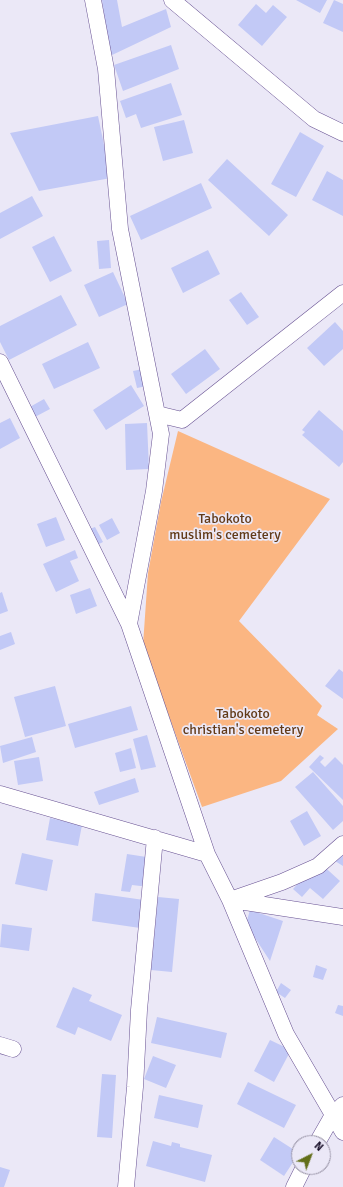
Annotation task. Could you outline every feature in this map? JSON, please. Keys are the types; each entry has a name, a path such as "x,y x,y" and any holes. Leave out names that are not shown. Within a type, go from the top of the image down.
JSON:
{"street":[{"path":"93,0 106,69 120,229 161,434 154,491 129,624"},
{"path":"172,0 314,120 343,133"},
{"path":"160,444 182,420 343,292"},
{"path":"0,362 129,624 207,854 230,900 286,1034 338,1110 343,1132"},
{"path":"158,414 182,420"},
{"path":"0,794 207,854"},
{"path":"126,1187 136,1086 139,1010 155,838"},
{"path":"230,900 282,882 318,866 343,844"},
{"path":"230,900 343,917"},
{"path":"322,1135 338,1110"},
{"path":"294,1187 300,1175"}],"green space":[{"path":"178,431 330,499 239,621 322,706 317,715 338,729 281,781 202,807 143,645 148,573 161,502"}],"building":[{"path":"102,0 117,0 122,27 166,9 171,27 110,56"},
{"path":"296,0 327,0 320,13"},
{"path":"334,0 343,4 343,32 323,23"},
{"path":"256,4 266,13 273,5 287,17 262,46 238,25"},
{"path":"171,45 179,69 123,91 114,65"},
{"path":"171,83 182,115 141,128 136,114 126,118 120,101"},
{"path":"98,116 111,178 39,191 10,133"},
{"path":"184,120 193,153 163,161 154,127"},
{"path":"300,132 324,146 296,197 271,184"},
{"path":"227,159 288,215 269,236 208,180"},
{"path":"327,171 343,180 343,216 312,200"},
{"path":"201,183 212,208 141,240 130,216"},
{"path":"32,196 43,216 0,239 0,213"},
{"path":"54,236 72,271 50,282 32,247"},
{"path":"109,240 111,268 99,269 97,241"},
{"path":"208,250 220,274 183,293 171,268"},
{"path":"113,272 128,304 99,317 84,285"},
{"path":"241,292 259,317 247,325 229,300"},
{"path":"61,295 77,325 9,360 0,342 0,326"},
{"path":"335,322 343,331 343,349 324,366 307,348"},
{"path":"88,342 100,368 54,389 42,364"},
{"path":"205,349 220,369 186,394 171,374"},
{"path":"143,369 147,386 137,388 133,371"},
{"path":"131,385 144,406 106,430 93,410"},
{"path":"44,399 50,409 33,418 28,408"},
{"path":"319,410 343,431 343,462 339,467 302,435 305,432 302,430"},
{"path":"10,418 20,438 0,449 0,423"},
{"path":"147,423 149,469 126,470 125,424"},
{"path":"56,517 65,540 46,547 37,524"},
{"path":"112,518 120,533 107,540 99,525"},
{"path":"95,527 103,542 95,546 87,530"},
{"path":"75,550 78,558 70,561 79,581 56,592 43,564"},
{"path":"90,588 97,606 76,614 70,595"},
{"path":"2,592 8,611 0,614 0,593"},
{"path":"11,632 15,644 0,650 0,636"},
{"path":"339,669 343,672 343,699 325,686"},
{"path":"55,686 66,726 25,737 14,697"},
{"path":"131,706 138,730 75,748 68,724"},
{"path":"147,735 156,767 141,770 133,739"},
{"path":"32,737 36,752 3,763 0,746"},
{"path":"131,748 136,768 120,772 115,753"},
{"path":"320,755 324,758 320,762 325,767 335,757 343,765 343,800 309,767"},
{"path":"39,757 43,781 18,785 14,761"},
{"path":"313,772 343,806 343,821 333,830 295,787"},
{"path":"135,778 139,792 99,805 94,792"},
{"path":"307,811 321,836 304,846 290,821"},
{"path":"50,818 82,825 78,846 46,840"},
{"path":"343,847 343,866 335,861"},
{"path":"22,853 53,860 47,891 15,884"},
{"path":"127,854 153,858 149,887 132,885 130,892 121,891"},
{"path":"318,861 340,881 323,899 310,888 302,897 293,889"},
{"path":"95,893 144,900 140,928 92,921"},
{"path":"158,897 179,899 172,972 151,970"},
{"path":"250,910 283,921 270,961 246,924"},
{"path":"2,924 32,928 29,951 0,947"},
{"path":"316,965 327,969 323,980 313,977"},
{"path":"281,983 291,990 285,998 276,992"},
{"path":"73,987 92,995 89,1001 122,1015 111,1041 78,1027 75,1035 56,1027"},
{"path":"338,1005 343,1006 343,1016 335,1013"},
{"path":"157,1017 227,1033 221,1058 151,1043"},
{"path":"270,1040 291,1050 274,1082 254,1071"},
{"path":"153,1056 176,1065 166,1088 144,1079"},
{"path":"102,1074 116,1075 112,1138 97,1137"},
{"path":"248,1082 296,1105 284,1128 237,1104"},
{"path":"159,1095 203,1105 198,1128 154,1118"},
{"path":"274,1137 291,1148 291,1165 284,1176 260,1160"},
{"path":"153,1141 171,1146 172,1142 180,1144 180,1147 212,1155 205,1182 146,1166"},
{"path":"0,1167 10,1170 4,1187 0,1187"}],"park label":[{"name":"Tabokoto muslim's cemetery","path":"225,528"},
{"name":"Tabokoto christian's cemetery","path":"243,722"}]}
